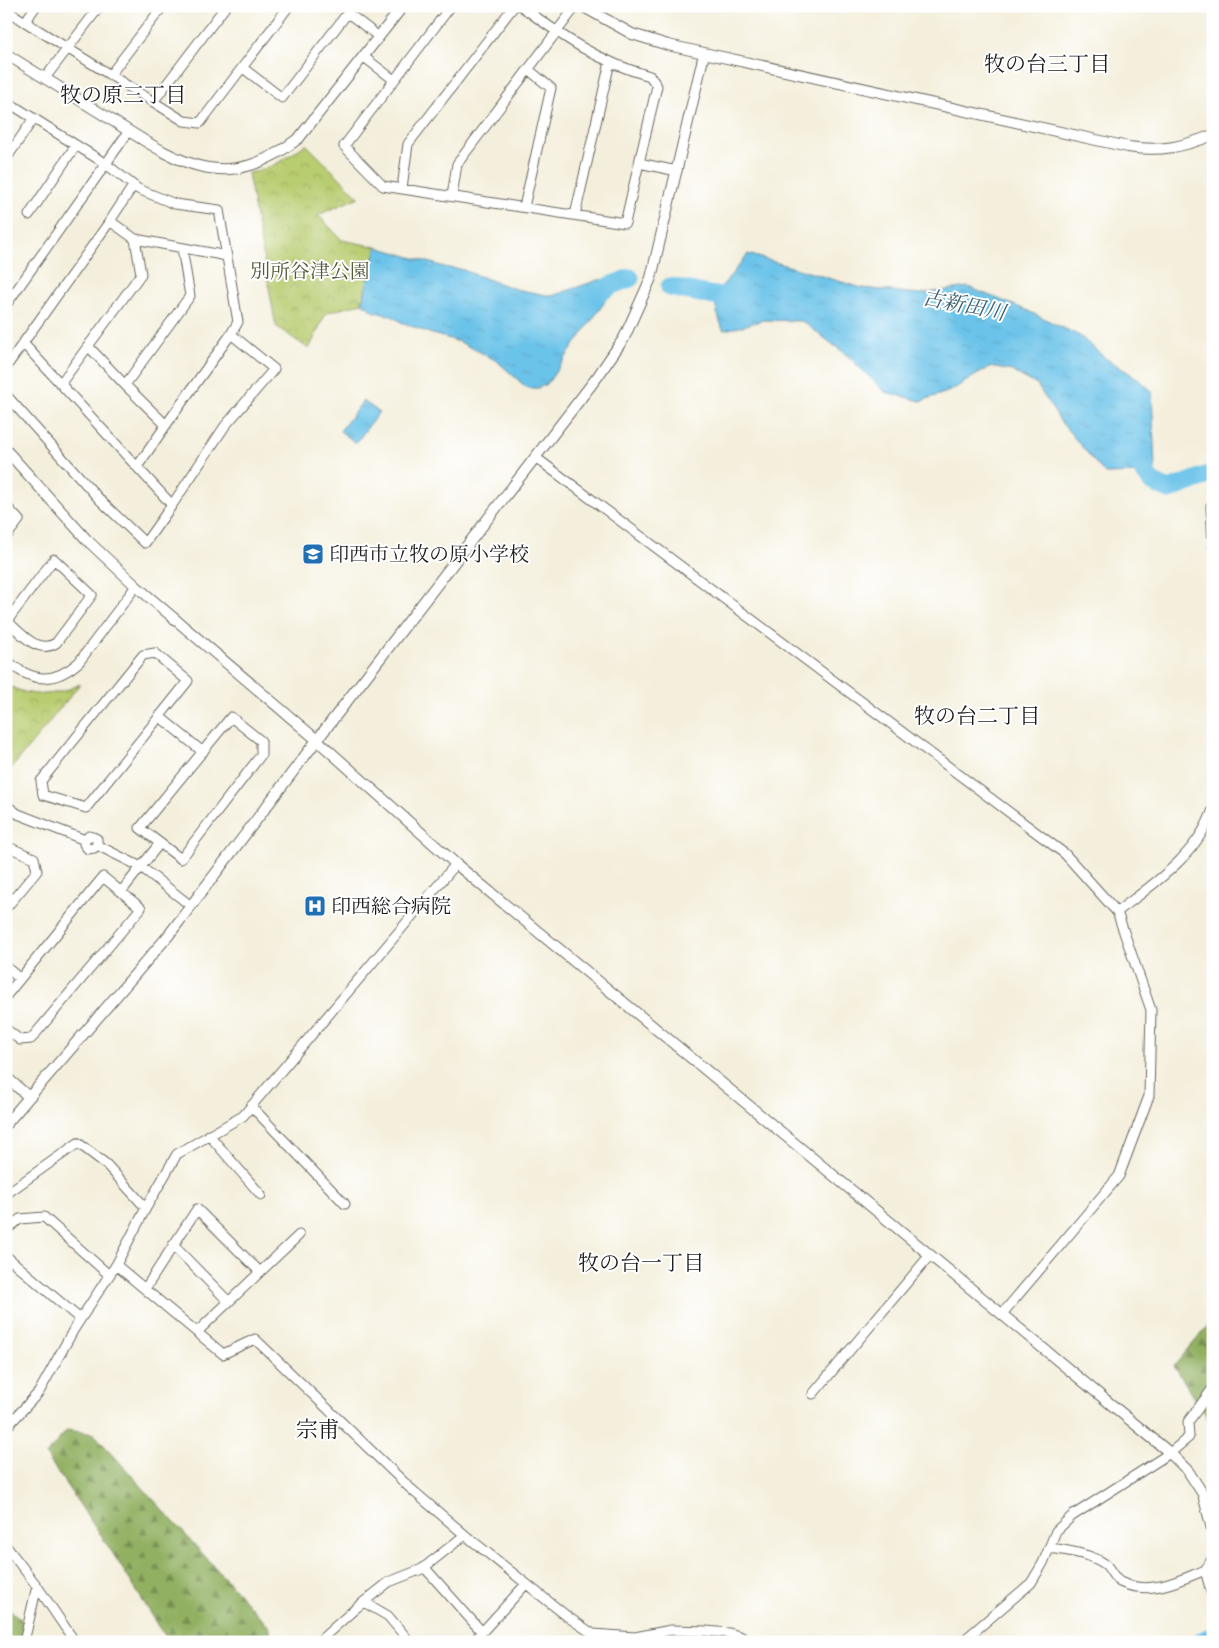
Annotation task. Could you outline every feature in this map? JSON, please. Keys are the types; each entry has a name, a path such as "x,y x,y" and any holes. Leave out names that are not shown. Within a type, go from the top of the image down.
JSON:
{"street":[{"path":"24,22 36,6"},
{"path":"45,78 100,6"},
{"path":"110,75 163,6"},
{"path":"153,102 226,6"},
{"path":"6,10 184,121 200,123 289,6"},
{"path":"6,54 164,153 194,165 220,169 248,166 266,160 284,150 299,138 403,6"},
{"path":"451,6 344,146 383,186 625,223 657,86 650,76 627,70 588,52 557,33 521,6"},
{"path":"402,188 408,144 514,6"},
{"path":"452,196 457,164 576,6"},
{"path":"582,6 632,34 704,54 1128,147 1143,149 1179,147 1213,135"},
{"path":"243,68 282,98 350,10 379,37"},
{"path":"6,1124 168,936 316,740 598,376 624,338 651,278 704,54"},
{"path":"364,57 394,80"},
{"path":"575,215 610,62"},
{"path":"524,207 551,88 529,70"},
{"path":"6,101 106,164 138,189 175,204 219,210 238,322 137,466"},
{"path":"6,160 34,118"},
{"path":"6,305 130,131"},
{"path":"28,216 76,146"},
{"path":"638,163 677,172"},
{"path":"6,367 133,186"},
{"path":"110,221 135,239 227,256"},
{"path":"61,384 141,274 135,239"},
{"path":"125,385 190,296 182,248"},
{"path":"6,395 100,500 145,543 224,426 274,369 231,334"},
{"path":"23,344 172,505"},
{"path":"88,346 166,425"},
{"path":"6,450 87,540 136,586 316,740 456,864 1170,1453 1188,1472 1203,1494 1213,1533"},
{"path":"535,457 1065,854 1117,912 1151,1010 1148,1096 1119,1176 1002,1314"},
{"path":"6,506 19,520 6,537"},
{"path":"1213,506 1211,506 1213,545"},
{"path":"54,559 92,595 56,643 50,647 36,646 7,621 54,559"},
{"path":"6,660 16,669 38,678 59,676 71,670 136,586"},
{"path":"155,653 188,680 159,716 86,808 43,795 41,781 143,655 155,653"},
{"path":"159,716 203,752"},
{"path":"231,717 261,741 262,755 181,859 140,828 203,752 231,717"},
{"path":"6,805 18,814 84,840 84,844 88,849 94,848 97,845 141,867 191,906"},
{"path":"1117,912 1172,870 1208,826 1213,809"},
{"path":"121,892 160,843"},
{"path":"6,846 34,858 37,871 6,908"},
{"path":"6,1428 39,1392 80,1319 116,1265 177,1154 242,1116 456,864"},
{"path":"6,996 103,877 141,908 31,1039 20,1040 6,1029"},
{"path":"6,967 20,979"},
{"path":"6,1077 29,1096"},
{"path":"251,1106 346,1204"},
{"path":"209,1135 261,1195"},
{"path":"6,1194 78,1143 106,1164 146,1208"},
{"path":"145,1289 196,1210 260,1272"},
{"path":"6,1230 20,1219 44,1217 110,1275"},
{"path":"197,1332 299,1235"},
{"path":"173,1245 229,1302"},
{"path":"813,1394 930,1254"},
{"path":"6,1256 80,1319"},
{"path":"116,1265 223,1354 255,1339 410,1489 526,1584 593,1634 636,1638 671,1630 697,1631 729,1633 742,1637 748,1642"},
{"path":"962,1642 1031,1582 1043,1563 1056,1531 1072,1516 1170,1453 1189,1437 1188,1422 1213,1388"},
{"path":"318,1642 389,1582 425,1568 465,1535"},
{"path":"6,1546 37,1586 75,1642"},
{"path":"1049,1548 1076,1552 1104,1564 1119,1581 1145,1588 1167,1586 1206,1570 1213,1558"},
{"path":"425,1568 482,1632"},
{"path":"1206,1570 1213,1599"},
{"path":"473,1642 526,1584"},
{"path":"24,1642 37,1586"},
{"path":"364,1602 388,1616 410,1642"}],"green space":[{"name":"別所谷津公園","path":"306,144 359,197 318,215 342,240 377,247 362,303 326,313 309,349 276,326 248,173 272,166"},
{"path":"6,684 25,692 43,694 62,691 80,684 11,769 6,766"},
{"path":"1213,1320 1213,1426 1174,1366"},
{"path":"67,1430 94,1434 270,1628 270,1642 169,1642 110,1549 46,1455"},
{"path":"6,1606 26,1624 26,1642 6,1642"}],"water":[{"path":"377,247 448,268 460,269 515,289 552,296 598,280 609,280 612,285 604,303 547,384 538,388 527,388 497,361 478,351 460,342 401,322 392,316 375,312 362,303"},
{"path":"748,254 862,288 920,294 968,287 1026,310 1080,336 1105,358 1137,378 1152,391 1155,470 1145,473 1105,474 1061,422 1037,385 1012,371 990,367 950,391 921,401 885,392 848,356 802,321 763,320 723,330 714,296"},
{"path":"363,401 379,412 356,443 340,431"}],"waterway":[{"name":"古新田川","path":"591,298 612,285 630,278"},
{"name":"古新田川","path":"670,287 714,296 740,294"},
{"name":"古新田川","path":"1130,453 1152,482 1169,490 1213,473"},
{"path":"1200,1642 1213,1636"}],"place":[{"name":"印西市立牧の原小学校","path":"313,554"},
{"name":"印西総合病院","path":"315,906"}],"district":[{"name":"牧の台三丁目","path":"1047,64"},
{"name":"牧の原三丁目","path":"123,95"},
{"name":"牧の台二丁目","path":"977,716"},
{"name":"牧の台一丁目","path":"641,1263"},
{"name":"宗甫","path":"318,1429"}]}
